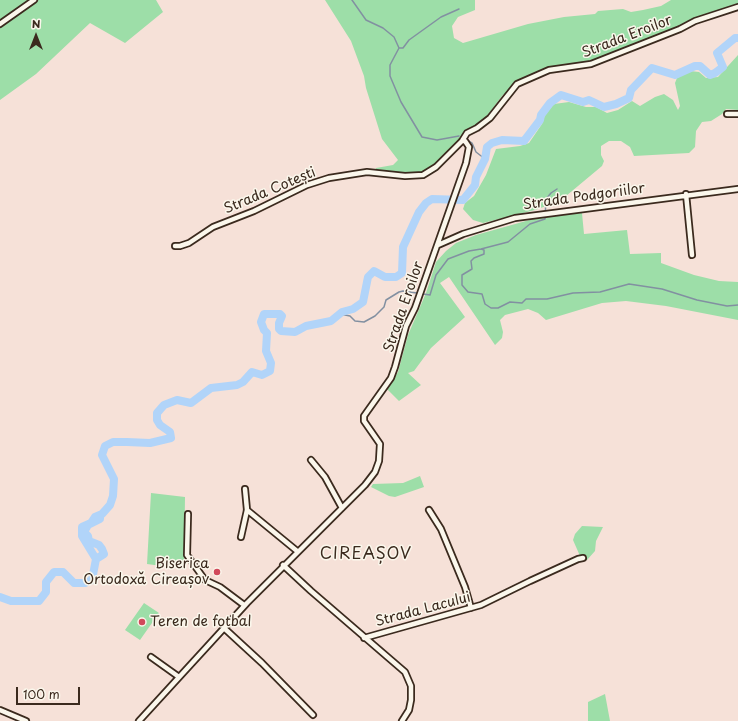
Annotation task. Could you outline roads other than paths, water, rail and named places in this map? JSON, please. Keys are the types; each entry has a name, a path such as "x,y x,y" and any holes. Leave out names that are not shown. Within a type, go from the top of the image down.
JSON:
{"street":[{"path":"0,24 34,0"},
{"name":"Strada Eroilor","path":"139,721 244,605 365,485 375,472 379,460 380,444 364,421 364,416 391,378 406,326 419,298 466,163 468,147 465,141 462,141 467,133 477,128 490,118 511,89 531,77 549,70 591,64 680,29 695,21 738,7"},
{"path":"727,114 738,114"},
{"name":"Strada Cotești","path":"175,246 183,245 213,227 254,211 307,185 329,178 367,172 405,176 423,175 436,167 462,141"},
{"name":"Strada Podgoriilor","path":"438,245 463,234 515,218 686,194 738,189"},
{"path":"686,194 692,255"},
{"path":"311,460 325,477 342,508"},
{"path":"240,537 247,510 245,489"},
{"path":"247,510 297,551"},
{"path":"429,510 441,529 465,587 471,608"},
{"path":"188,514 187,555 205,580 220,587 244,605"},
{"name":"Strada Lacului","path":"364,638 481,605 583,558"},
{"path":"284,564 364,638"},
{"path":"224,628 262,663 313,715"},
{"name":"Strada Lacului","path":"364,638 405,672 408,678 411,700 409,710 402,721"},
{"path":"151,656 179,677"},
{"path":"0,710 26,721"}],"waterway":[{"path":"352,0 366,20 383,28 394,37 399,48 390,65 390,76 401,102 422,137 437,140 459,136"},
{"path":"399,48 403,48 409,40 441,17 459,9"},
{"path":"100,515 100,519 88,525 84,532 88,536 89,541 99,545 102,549 104,554 96,559 82,536 82,527 91,523 95,517 102,514 110,505 113,496 114,479 102,455 105,446 113,442 150,443 171,438 170,432 160,425 157,420 157,413 164,405 177,400 191,403 211,388 237,385 243,382 252,372 262,375 270,371 271,363 266,351 267,333 261,322 264,314 280,314 282,316 279,323 279,329 281,331 295,332 306,326 331,321 342,312 353,309 363,302 368,277 374,271 385,277 396,277 402,273 403,247 419,212 426,203 432,199 463,200 475,185 476,177 485,159 487,147 492,143 502,140 524,141 540,120 541,115 550,103 561,95 583,102 589,100 604,107 616,104 629,98 631,90 652,68 675,75 695,66 700,66 710,75 715,73 723,67 717,53 735,38 738,38"},
{"path":"466,139 472,143 476,152 485,159"},
{"path":"340,314 350,316 355,321 364,322 375,316 384,307 386,300 399,292 403,291 430,295 436,275 448,259 469,251 508,242 530,224 545,219 546,199 557,189"},
{"path":"481,249 484,250 484,254 474,258 471,261 472,269 462,275 462,285 468,292 482,294 485,304 491,308 498,308 510,302 522,303 526,299 547,299 573,293 600,292 629,284 662,289 697,300 727,306 738,305"},
{"path":"0,597 11,601 39,601 46,592 46,582 54,572 63,572 74,583 85,583 92,580 96,559"}],"place":[{"name":"Biserica Ortodoxă Cireașov","path":"217,572"},
{"name":"Teren de fotbal","path":"142,622"}],"district":[{"name":"CIREAȘOV","path":"366,555"}]}
